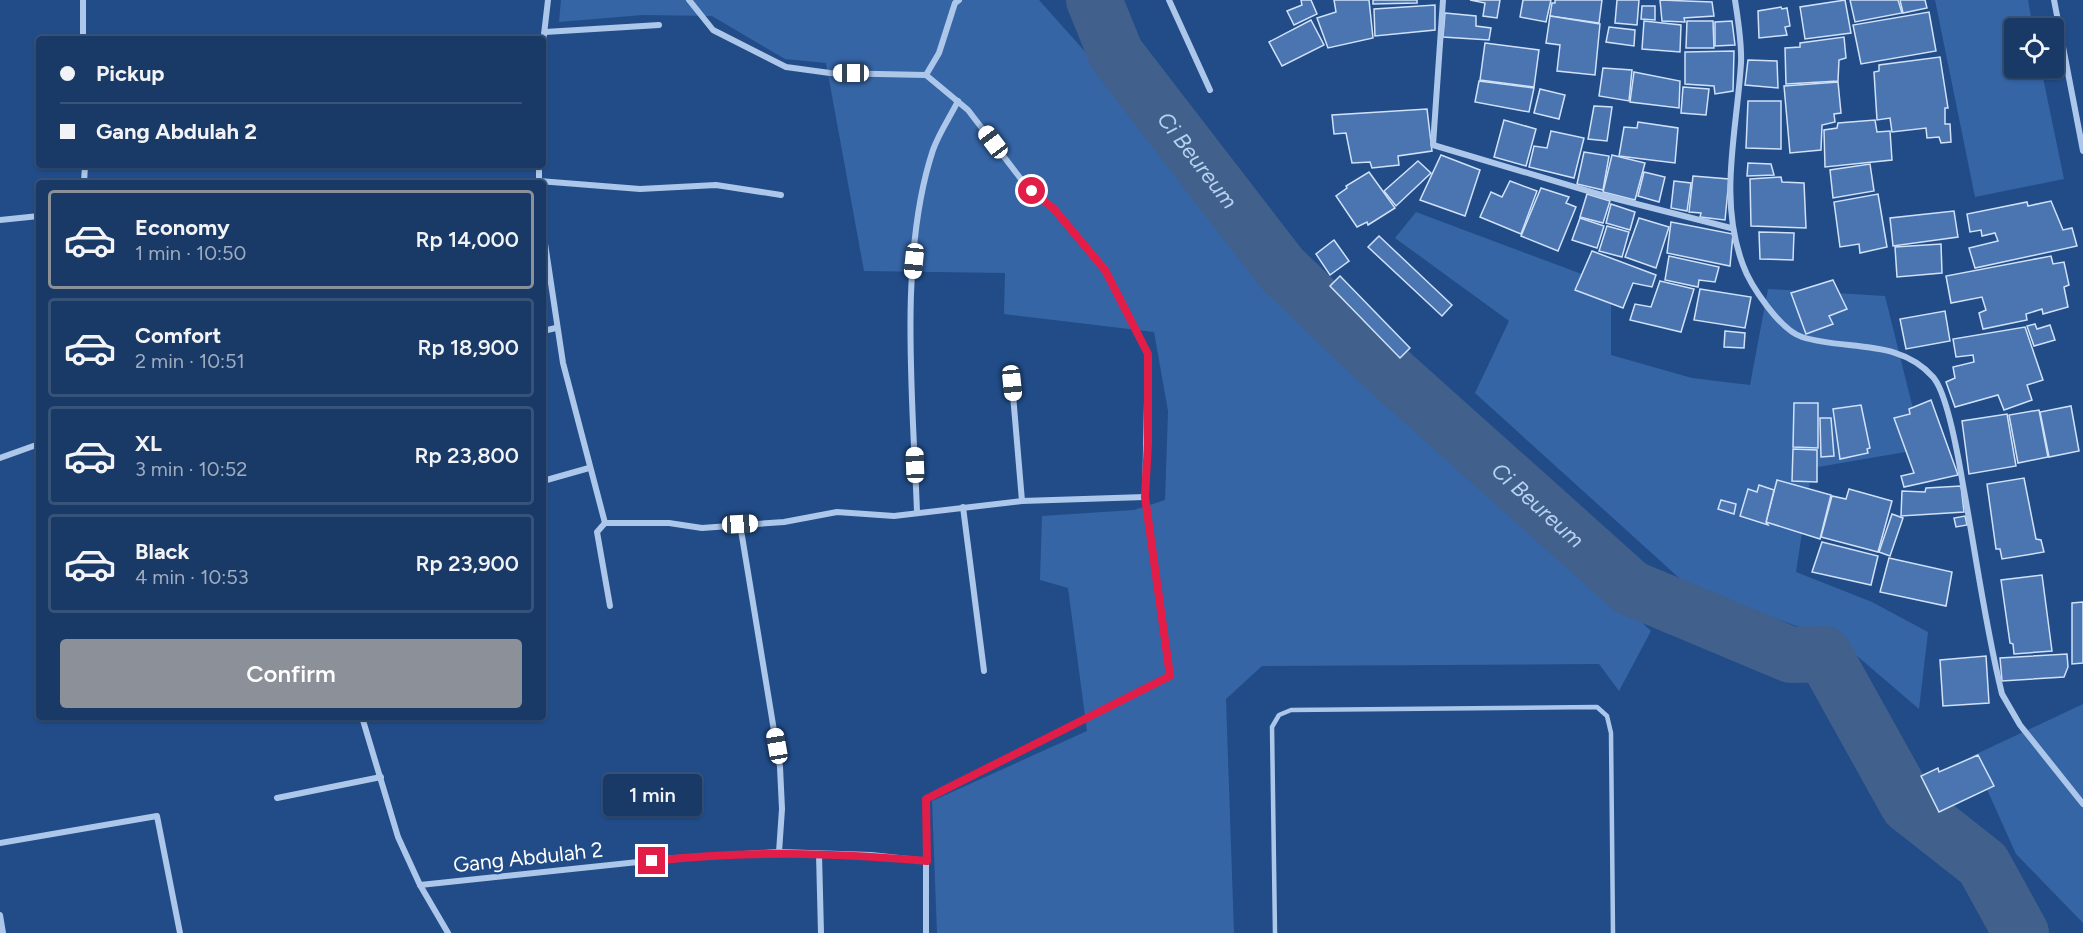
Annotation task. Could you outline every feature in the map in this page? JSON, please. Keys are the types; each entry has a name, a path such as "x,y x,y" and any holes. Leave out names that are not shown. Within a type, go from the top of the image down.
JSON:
{"street":[{"path":"83,0 83,36"},
{"path":"544,36 548,0"},
{"path":"689,0 713,30 786,67 830,73 926,75 968,110 1024,183 1054,209 1105,270 1148,354 1148,443 1145,497 1170,676 926,799 926,933"},
{"path":"926,75 939,52 955,3 959,0"},
{"path":"1171,0 1210,90"},
{"path":"1443,0 1433,145 1605,196 1731,228"},
{"path":"1735,0 1742,61 1729,192 1731,228 1743,266 1761,298 1779,320 1800,337 1897,352 1917,362 1935,378 1953,430 2002,694 2020,725 2083,804"},
{"path":"2054,0 2083,151"},
{"path":"545,32 659,25"},
{"path":"917,512 912,283 924,186 934,148 958,101"},
{"path":"546,182 640,189 716,185 781,195"},
{"path":"0,220 36,216"},
{"path":"546,254 555,328 589,468 605,523"},
{"path":"546,330 555,328"},
{"path":"1012,383 1022,501"},
{"path":"0,458 36,445"},
{"path":"546,480 589,468"},
{"path":"610,606 597,532 605,523 669,523 702,528 784,522 837,512 894,516 1022,501 1145,497"},
{"path":"963,507 984,671"},
{"path":"740,524 777,746 782,809 779,852"},
{"path":"363,720 398,837 420,885 448,933"},
{"path":"277,798 381,777"},
{"path":"0,843 157,816 180,933"},
{"name":"Gang Abdulah 2","path":"420,885 676,858 779,852 871,855 927,861"},
{"path":"819,854 821,933"},
{"path":"0,915 3,933"}],"lane":[{"path":"1275,933 1272,728 1279,715 1291,710 1597,707 1607,716 1611,733 1613,933"}],"shaded area":[{"path":"561,0 1039,0 1321,316 1651,631 1619,691 1599,664 1262,666 1226,699 1234,933 937,933 932,801 1087,731 1068,588 1040,580 1042,516 1134,510 1165,500 1168,411 1154,332 1004,314 1005,273 864,271 826,63 785,59 712,16 643,15 559,22"},
{"path":"1935,0 2028,0 2031,18 2004,18 2004,78 2043,78 2064,179 1975,197"},
{"path":"1416,212 1611,285 1611,355 1692,378 1750,385 1768,289 1885,296 1923,449 1812,468 1796,572 1872,602 1928,632 1919,709 1842,643 1688,586 1475,393 1509,321 1395,238"},
{"path":"2083,704 2083,923 2016,854 1972,756"}],"building":[{"path":"1301,0 1311,0 1317,14 1294,25 1287,11 1302,5"},
{"path":"1334,0 1369,0 1373,38 1328,48 1317,18 1336,12"},
{"path":"1373,0 1417,0 1417,3 1373,4"},
{"path":"1470,0 1500,0 1497,18 1483,16 1485,3"},
{"path":"1523,0 1551,0 1546,22 1520,17"},
{"path":"1555,0 1602,0 1599,23 1550,16 1552,3 1555,3"},
{"path":"1617,0 1639,0 1637,25 1615,23"},
{"path":"1660,0 1712,2 1714,16 1684,18 1685,22 1662,21"},
{"path":"1845,0 1851,33 1805,39 1800,7"},
{"path":"1850,0 1898,0 1902,13 1855,22"},
{"path":"1900,0 1925,0 1927,8 1903,13"},
{"path":"1435,5 1435,30 1375,36 1374,9"},
{"path":"1642,6 1655,6 1655,20 1641,19"},
{"path":"1781,7 1782,9 1787,8 1790,26 1785,27 1787,35 1759,38 1758,11"},
{"path":"1929,12 1936,51 1861,64 1853,25"},
{"path":"1445,13 1476,16 1476,26 1491,28 1489,40 1443,37"},
{"path":"1550,16 1600,24 1595,75 1557,71 1560,45 1546,43"},
{"path":"1311,20 1324,45 1282,66 1269,42"},
{"path":"1644,21 1681,25 1680,52 1642,49"},
{"path":"1687,21 1713,21 1714,48 1686,48"},
{"path":"1732,21 1735,45 1715,46 1715,22"},
{"path":"1609,27 1635,30 1634,46 1606,42"},
{"path":"1844,37 1846,58 1839,60 1838,81 1786,84 1785,48 1800,47 1800,43"},
{"path":"1485,43 1539,50 1534,87 1480,80"},
{"path":"1734,51 1733,91 1715,94 1714,86 1685,84 1685,52"},
{"path":"1940,57 1948,108 1945,108 1945,124 1950,124 1951,142 1941,143 1939,137 1927,138 1926,128 1892,132 1890,118 1877,120 1874,72 1879,71 1879,65"},
{"path":"1748,60 1777,61 1778,88 1745,85"},
{"path":"1603,68 1632,70 1629,101 1599,96"},
{"path":"1634,72 1680,81 1679,108 1630,102"},
{"path":"1479,81 1534,88 1529,112 1475,102"},
{"path":"1838,82 1841,113 1834,114 1835,122 1822,125 1821,150 1790,153 1784,86"},
{"path":"1683,87 1709,89 1706,115 1681,113"},
{"path":"1540,89 1565,95 1559,119 1534,113"},
{"path":"1748,101 1781,101 1781,149 1746,148"},
{"path":"1594,106 1612,107 1607,141 1588,139"},
{"path":"1427,109 1432,151 1398,156 1399,165 1372,168 1370,162 1352,163 1346,133 1334,134 1332,115"},
{"path":"1504,120 1536,129 1526,166 1494,157"},
{"path":"1875,120 1877,132 1890,131 1892,160 1825,167 1824,130 1837,128 1838,123"},
{"path":"1638,122 1678,128 1675,163 1619,156 1624,127 1637,128"},
{"path":"1551,131 1584,138 1574,178 1529,167 1534,146 1547,148"},
{"path":"1584,152 1609,156 1603,190 1577,184"},
{"path":"1441,155 1480,170 1465,216 1420,200"},
{"path":"1612,155 1645,163 1635,200 1603,192"},
{"path":"1418,161 1431,173 1396,206 1384,191"},
{"path":"1748,163 1771,164 1774,175 1747,176"},
{"path":"1870,164 1874,191 1833,198 1830,170"},
{"path":"1369,172 1395,208 1368,225 1367,222 1357,227 1336,196 1347,188 1346,186"},
{"path":"1644,172 1665,177 1659,202 1638,196"},
{"path":"1693,176 1729,179 1725,220 1700,217 1701,213 1689,212"},
{"path":"1781,177 1782,182 1804,183 1806,228 1751,226 1750,179"},
{"path":"1510,181 1537,191 1521,234 1480,217 1491,192 1502,197"},
{"path":"1674,181 1691,183 1687,211 1671,208"},
{"path":"1541,188 1569,197 1566,203 1576,207 1558,251 1521,236"},
{"path":"1587,194 1610,201 1603,223 1580,217"},
{"path":"1878,194 1887,247 1860,253 1859,244 1840,247 1834,202"},
{"path":"2051,201 2063,230 2072,228 2077,246 1975,268 1969,248 1998,241 1995,233 1982,236 1981,230 1970,232 1967,214 2027,202 2028,206"},
{"path":"1611,204 1635,212 1630,230 1606,223"},
{"path":"1954,211 1958,237 1893,246 1890,218"},
{"path":"1580,218 1604,226 1597,248 1572,240"},
{"path":"1639,218 1669,227 1656,268 1625,257"},
{"path":"1671,222 1733,234 1730,266 1667,253"},
{"path":"1607,226 1629,232 1622,257 1599,251"},
{"path":"1759,232 1794,233 1793,260 1760,259"},
{"path":"1379,236 1452,305 1442,316 1368,247"},
{"path":"1334,240 1349,261 1330,275 1316,254"},
{"path":"1941,244 1942,273 1897,277 1895,247"},
{"path":"1592,251 1656,275 1652,287 1633,283 1623,308 1575,290"},
{"path":"1669,256 1719,267 1715,282 1699,280 1698,287 1665,280"},
{"path":"2051,256 2053,264 2064,262 2069,285 2064,287 2068,307 2043,314 2042,309 2026,314 2027,320 1983,329 1979,313 1986,310 1982,297 1951,303 1946,276"},
{"path":"1340,276 1410,348 1400,358 1330,286"},
{"path":"1833,280 1847,309 1829,316 1833,324 1806,334 1791,293"},
{"path":"1660,281 1694,289 1681,332 1630,320 1635,304 1651,307"},
{"path":"1700,289 1751,297 1745,328 1694,320"},
{"path":"1945,311 1950,341 1906,349 1900,319"},
{"path":"2035,324 2037,329 2050,325 2055,340 2034,346 2027,326"},
{"path":"2025,327 2043,380 2027,385 2032,400 2004,410 1998,395 1955,407 1946,382 1955,378 1953,367 1974,362 1973,355 1956,357 1953,339"},
{"path":"1725,331 1745,333 1744,348 1724,347"},
{"path":"1931,400 1958,475 1904,487 1901,476 1914,473 1894,418 1910,414 1909,409"},
{"path":"1794,403 1818,403 1818,448 1793,447"},
{"path":"1861,405 1870,448 1867,449 1868,453 1840,459 1833,409"},
{"path":"2071,406 2079,451 2049,457 2040,412"},
{"path":"2039,410 2048,457 2018,463 2009,415"},
{"path":"2007,414 2016,466 1969,474 1962,421"},
{"path":"1820,418 1831,418 1834,456 1821,457"},
{"path":"1793,449 1817,450 1817,482 1792,481"},
{"path":"2024,478 2036,539 2041,540 2044,552 2002,559 2000,549 1996,549 1987,484"},
{"path":"1777,480 1831,495 1820,539 1766,522"},
{"path":"1759,485 1774,490 1766,522 1768,525 1740,516 1748,489 1757,492"},
{"path":"1961,486 1964,512 1901,516 1902,491 1925,492 1926,488"},
{"path":"1849,489 1892,501 1878,552 1821,537 1832,496 1846,499"},
{"path":"1721,500 1736,504 1734,514 1718,509"},
{"path":"1892,514 1903,518 1890,556 1879,552"},
{"path":"1965,516 1967,525 1956,527 1954,518"},
{"path":"1822,542 1878,556 1871,585 1812,572"},
{"path":"1889,558 1952,572 1946,606 1880,592"},
{"path":"2042,575 2052,651 2014,654 2013,644 2010,643 2001,580"},
{"path":"2083,602 2083,663 2072,664 2072,603"},
{"path":"2067,654 2068,667 2064,677 2002,681 2000,658"},
{"path":"1986,656 1989,703 1943,706 1940,660"},
{"path":"1978,755 1994,786 1939,812 1921,776 1938,768 1939,772"}],"waterway":[{"name":"Ci Beureum","path":"1094,0 1116,54 1281,268 1382,365 1631,588 1791,655 1824,654 1908,805 1983,864 2021,933"}],"route":[{"path":"652,861 779,852 871,855 927,861 926,799 1170,676 1145,497 1148,443 1148,354 1105,270 1064,219 1032,191"}]}
